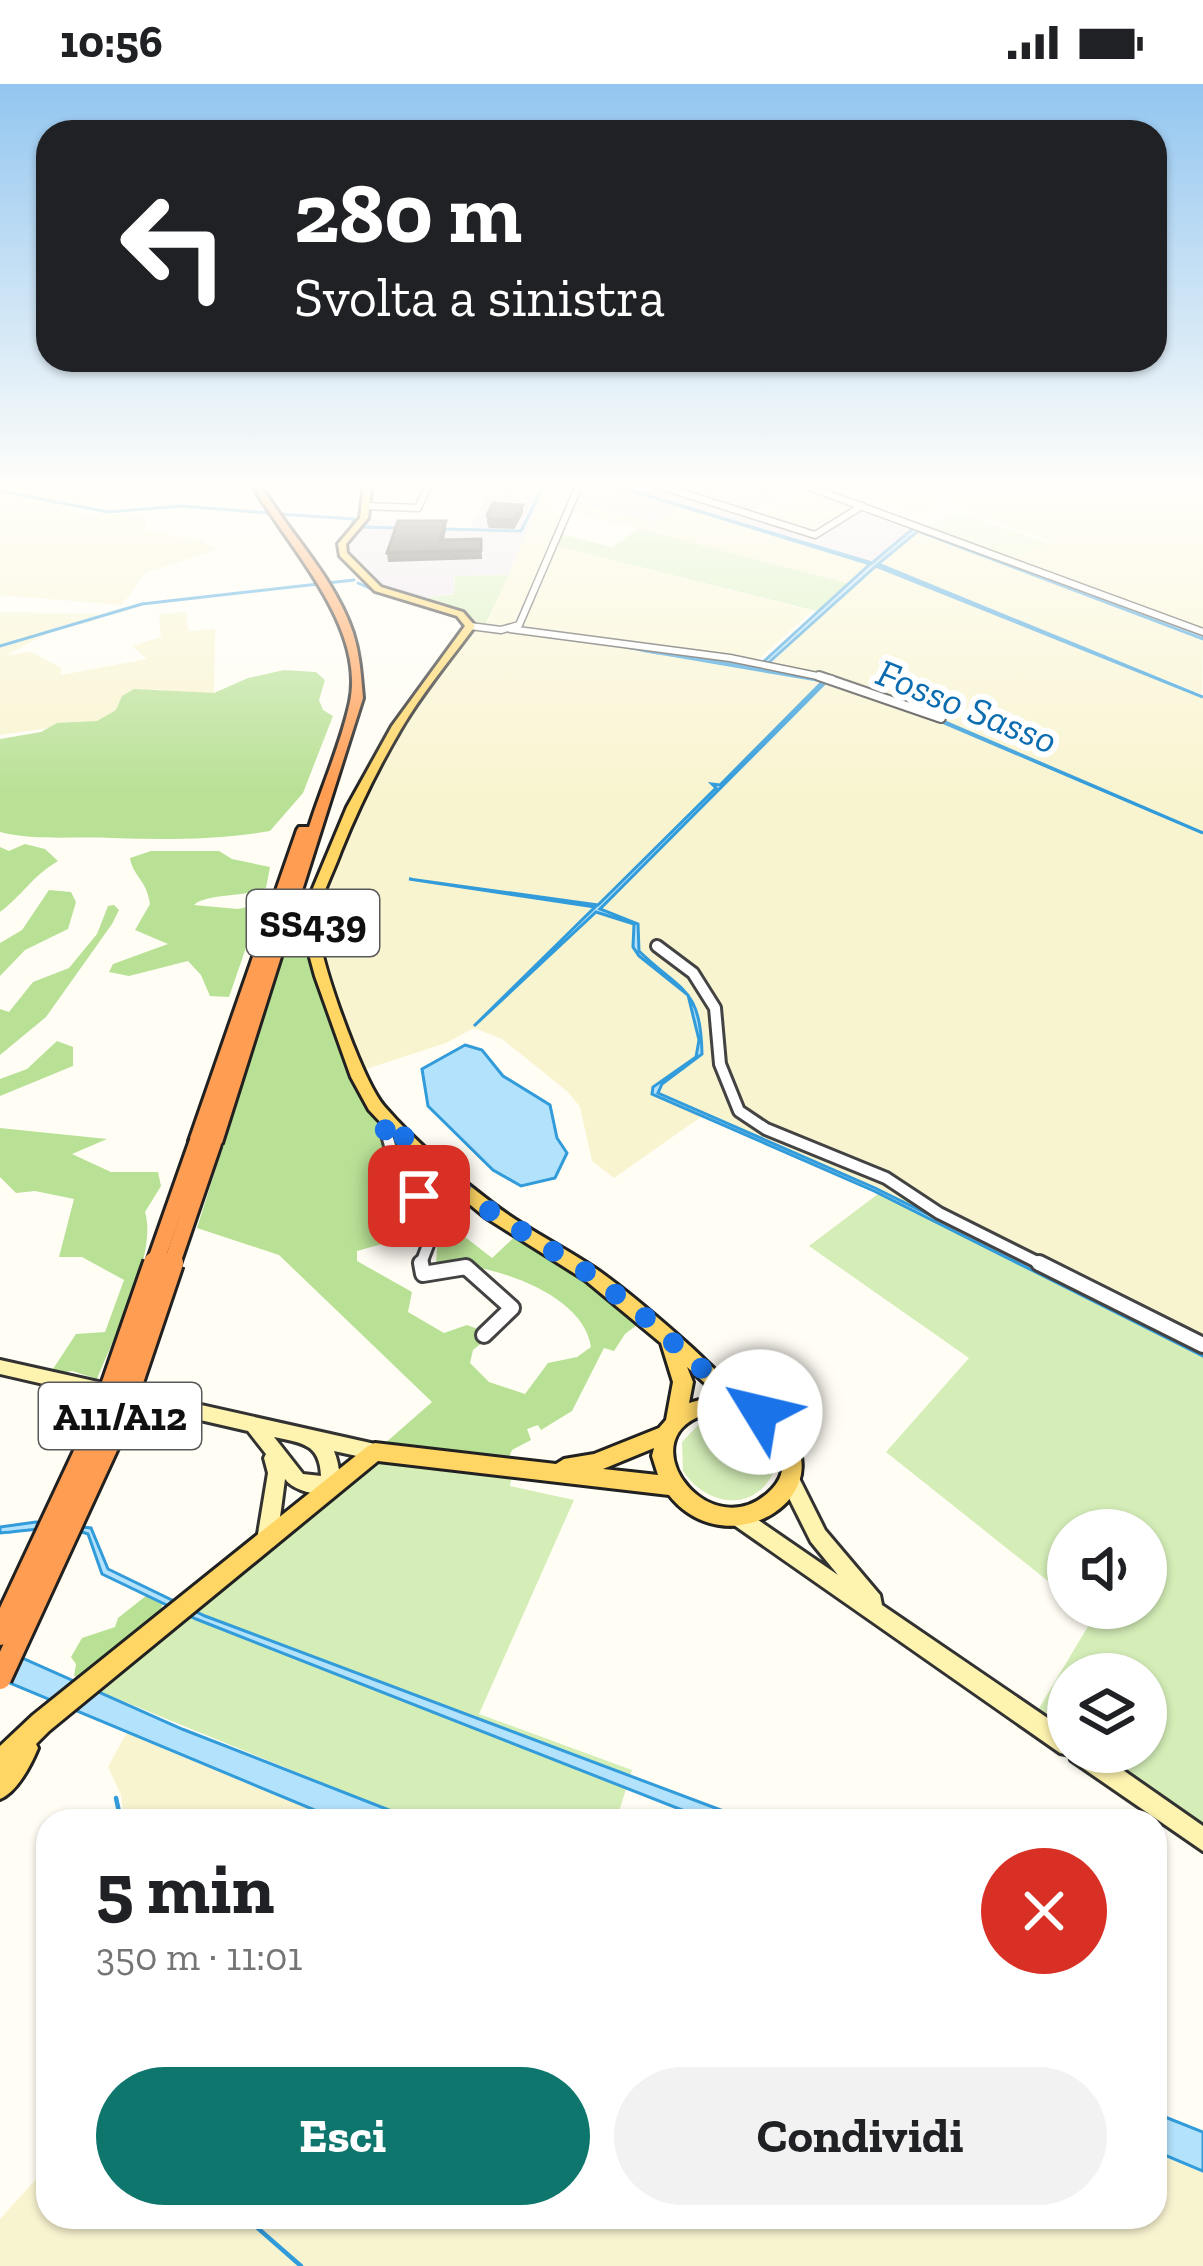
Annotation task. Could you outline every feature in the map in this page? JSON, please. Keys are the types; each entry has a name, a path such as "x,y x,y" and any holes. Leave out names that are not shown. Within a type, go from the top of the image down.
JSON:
{"highway":[{"name":"A11/A12","path":"0,1678 118,1420 349,714 348,637 316,585"},
{"name":"A11/A12","path":"0,1634 100,1421 206,1142"}],"main road":[{"path":"374,585 460,614 470,626"},
{"name":"SS439","path":"470,626 373,765 313,905 313,943 359,1077 386,1118 423,1157 491,1212 591,1275 741,1404 775,1425 786,1441 789,1478"},
{"path":"668,1337 683,1382 663,1469 671,1486 698,1510 739,1517 1047,1730"},
{"path":"0,1367 375,1452 671,1486"},
{"path":"533,1470 595,1463 671,1427 705,1404 741,1404"},
{"path":"252,1423 298,1481 329,1486"},
{"path":"312,1439 325,1449 331,1465 329,1486"},
{"path":"267,1540 278,1473 270,1449"},
{"path":"0,1763 41,1723 375,1452"},
{"path":"739,1517 771,1504 789,1478 818,1536 886,1618"},
{"path":"0,1787 41,1723"},
{"path":"1108,1773 1159,1809"},
{"path":"1167,1815 1203,1840"}],"street":[{"path":"510,629 519,625 536,585"},
{"path":"1074,585 1203,632"},
{"path":"470,626 816,675 899,698 941,718"},
{"path":"657,946 693,974 715,1008 720,1064 740,1111 766,1130 886,1178 939,1214 1203,1346"},
{"path":"386,1118 383,1134 391,1155 419,1196 433,1232 420,1266 423,1274 466,1267 512,1308 484,1335"}],"shaded area":[{"path":"0,585 136,585 122,605 0,595"},
{"path":"379,585 454,585 454,593 418,599"},
{"path":"504,585 532,585 513,627 524,629 538,585 710,585 812,611 754,664 761,666 855,585 1060,585 1203,639 1202,694 999,614 1203,697 1203,1345 902,1191 902,1203 670,1100 701,1117 614,1178 592,1161 580,1107 568,1092 502,1039 474,1028 446,1043 357,1072 322,976 313,905 372,765 470,626 485,628"},
{"path":"1069,585 1203,585 1203,635"},
{"path":"0,612 99,614 94,621 52,631 6,655 31,652 61,668 61,675 147,659 132,646 161,637 159,614 186,612 188,631 215,629 214,693 157,689 122,696 117,710 97,721 0,735"},
{"path":"127,1732 311,1809 123,1809 108,1767"},
{"path":"1167,2158 1203,2173 1203,2266 0,2266 0,2219 36,2179 36,2229 1167,2229"}],"green space":[{"path":"455,585 504,585 484,627 476,626 464,613 419,599 454,594"},
{"path":"712,585 849,585 820,612"},
{"path":"284,670 316,672 325,680 319,700 333,716 303,793 270,831 171,839 0,832 0,739 41,732 57,723 97,721 116,710 122,696 134,689 214,693 248,678"},
{"path":"25,844 45,849 58,861 0,912 0,847 9,851"},
{"path":"151,851 219,851 232,859 270,867 266,888 194,905 238,909 261,904 229,997 210,996 188,961 129,976 109,972 113,964 168,944 135,930 150,904 130,858"},
{"path":"49,890 71,892 76,902 68,929 25,950 0,976 0,943 22,930"},
{"path":"108,906 119,910 112,924 46,1017 0,1055 0,1009 9,1012 33,982 69,968 97,934"},
{"path":"293,924 313,924 313,943 375,1106 462,1188 433,1212 492,1258 521,1231 646,1318 625,1334 614,1351 604,1348 572,1411 541,1430 538,1425 527,1429 531,1440 512,1450 505,1467 375,1452 432,1402 279,1255 197,1228","holes":["406,1231 424,1243 438,1234 436,1264 504,1274 551,1295 584,1327 591,1347 577,1357 548,1363 525,1394 489,1382 470,1363 473,1350 483,1342 478,1329 467,1325 444,1333 408,1312 412,1292 357,1261 357,1251 396,1240"]},
{"path":"57,1041 73,1047 73,1066 0,1096 0,1079 27,1069"},
{"path":"0,1128 107,1139 72,1154 111,1172 158,1172 161,1186 145,1212 140,1273 97,1379 72,1371 49,1375 76,1334 105,1332 124,1280 82,1257 59,1257 74,1199 35,1191 16,1193 0,1177"},
{"path":"902,1189 1203,1345 1203,1840 1167,1814 1167,1809 1159,1809 1109,1773 1167,1773 1167,1653 1072,1653 1086,1629 1167,1629 1167,1509 1047,1509 1047,1580 886,1452 969,1358 809,1246 878,1194 902,1203"},
{"path":"717,1417 758,1430 774,1456 775,1468 767,1483 744,1499 718,1498 683,1471 682,1442 702,1421"},
{"path":"374,1452 514,1467 510,1486 574,1500 479,1714 632,1770 620,1809 387,1809 86,1686"},
{"path":"147,1595 163,1603 158,1619 80,1678 74,1676 76,1664 71,1657 82,1638 115,1627 118,1618"},
{"path":"1047,1695 1047,1730 1032,1720"}],"water":[{"path":"847,585 855,585 766,665 761,664"},
{"path":"923,585 929,585 1203,697"},
{"path":"1060,585 1203,635 1203,639"},
{"path":"641,650 817,677 894,700 1203,833 888,699 827,681 600,909 638,924 639,951 687,994 639,956 633,947 634,924 596,912 474,1026 595,907 409,879 598,905 716,788 712,784 720,785 823,681"},
{"path":"688,996 698,1015 702,1054 662,1084 658,1093 875,1188 1203,1350 1203,1356 874,1191 652,1094 653,1087 696,1057 699,1040"},
{"path":"465,1045 482,1050 503,1076 550,1105 557,1138 567,1153 555,1178 521,1186 493,1170 428,1106 422,1069"},
{"path":"36,1522 91,1528 108,1569 205,1616 718,1809 679,1809 196,1619 102,1574 88,1534 55,1528 0,1533 0,1527"},
{"path":"0,1648 182,1729 386,1809 312,1809 0,1679"},
{"path":"1167,2118 1203,2132 1203,2171 1167,2156"}],"waterway":[{"name":"Fosso Sasso","path":"0,646 142,604 311,585"},
{"name":"Fosso Sasso","path":"362,585 378,592"},
{"name":"Fosso Sasso","path":"387,595 418,604"},
{"name":"Fosso Sasso","path":"626,647 658,653"},
{"name":"Fosso Sasso","path":"709,661 771,671"},
{"path":"116,1798 118,1809"},
{"path":"259,2229 301,2266"}],"route":[{"path":"419,1196 391,1155 383,1134 386,1118 423,1157 491,1212 591,1275 741,1404 760,1412"}]}
